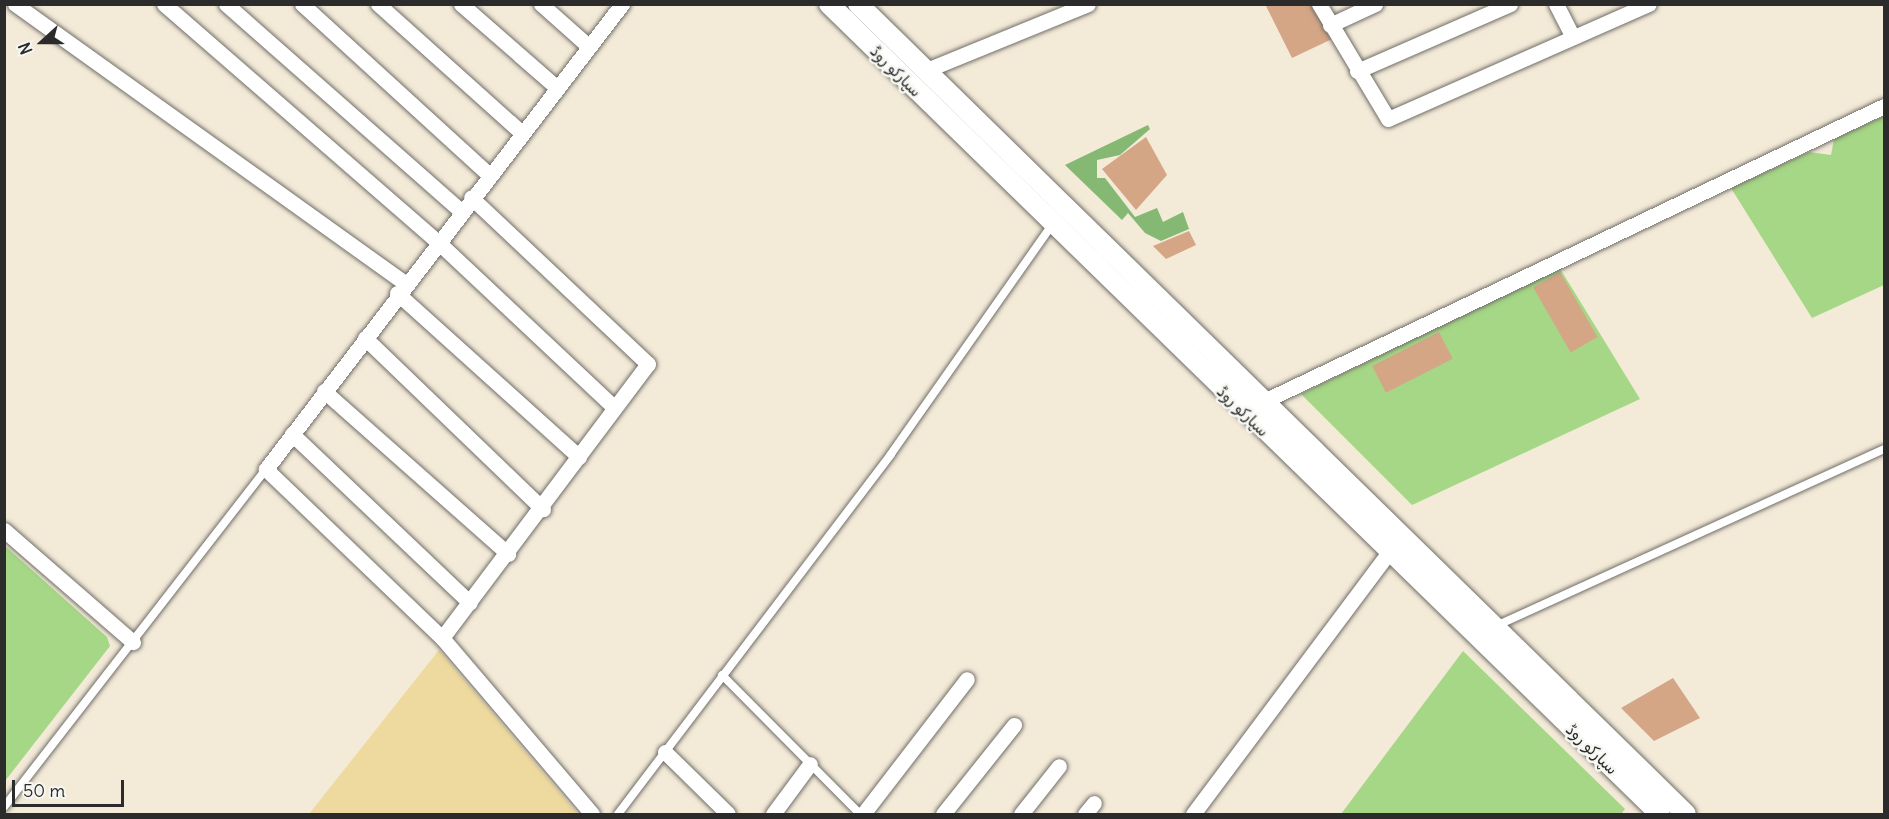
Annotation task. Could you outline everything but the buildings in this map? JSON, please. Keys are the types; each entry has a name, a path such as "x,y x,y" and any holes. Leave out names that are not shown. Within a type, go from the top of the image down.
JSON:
{"street":[{"path":"15,4 401,288 579,457"},
{"path":"164,4 438,242 614,407"},
{"path":"226,4 461,212"},
{"path":"302,4 489,175"},
{"path":"378,4 522,134"},
{"path":"461,4 556,87"},
{"path":"541,4 586,44"},
{"name":"سپارکو روڈ","path":"829,4 1052,225 1660,814"},
{"name":"سپارکو روڈ","path":"858,4 1686,814"},
{"path":"924,71 1088,4"},
{"path":"1319,4 1357,71 1388,119 1648,4"},
{"path":"1330,25 1375,4"},
{"path":"1357,71 1510,4"},
{"path":"1556,4 1573,37"},
{"path":"591,814 442,638 266,470 401,288 522,134 586,44 621,5"},
{"path":"1264,401 1884,106"},
{"path":"442,638 543,509 614,407 647,369 645,358 471,197"},
{"path":"365,338 543,509"},
{"path":"324,391 508,554"},
{"path":"292,434 470,603"},
{"path":"4,530 132,642"},
{"path":"1193,814 1389,552"},
{"path":"861,814 967,679"},
{"path":"944,814 1014,725"},
{"path":"665,752 728,814"},
{"path":"773,814 810,764"},
{"path":"1021,814 1059,766"}],"lane":[{"path":"618,814 891,454 1065,206"},
{"path":"1495,627 1884,449"},
{"path":"4,807 266,470"},
{"path":"722,675 861,814"}],"green space":[{"path":"1884,116 1884,285 1812,318 1731,188 1809,152 1831,155 1834,139"},
{"path":"1148,125 1150,129 1120,155 1097,160 1097,178 1105,178 1135,217 1157,208 1163,222 1183,212 1189,229 1161,241 1145,233 1128,213 1122,220 1065,165"},
{"path":"1559,267 1640,399 1412,505 1301,394"},
{"path":"5,546 107,637 110,646 5,781"},
{"path":"1463,651 1625,809 1621,814 1341,814"}],"sand":[{"path":"439,650 578,814 309,814"}]}
